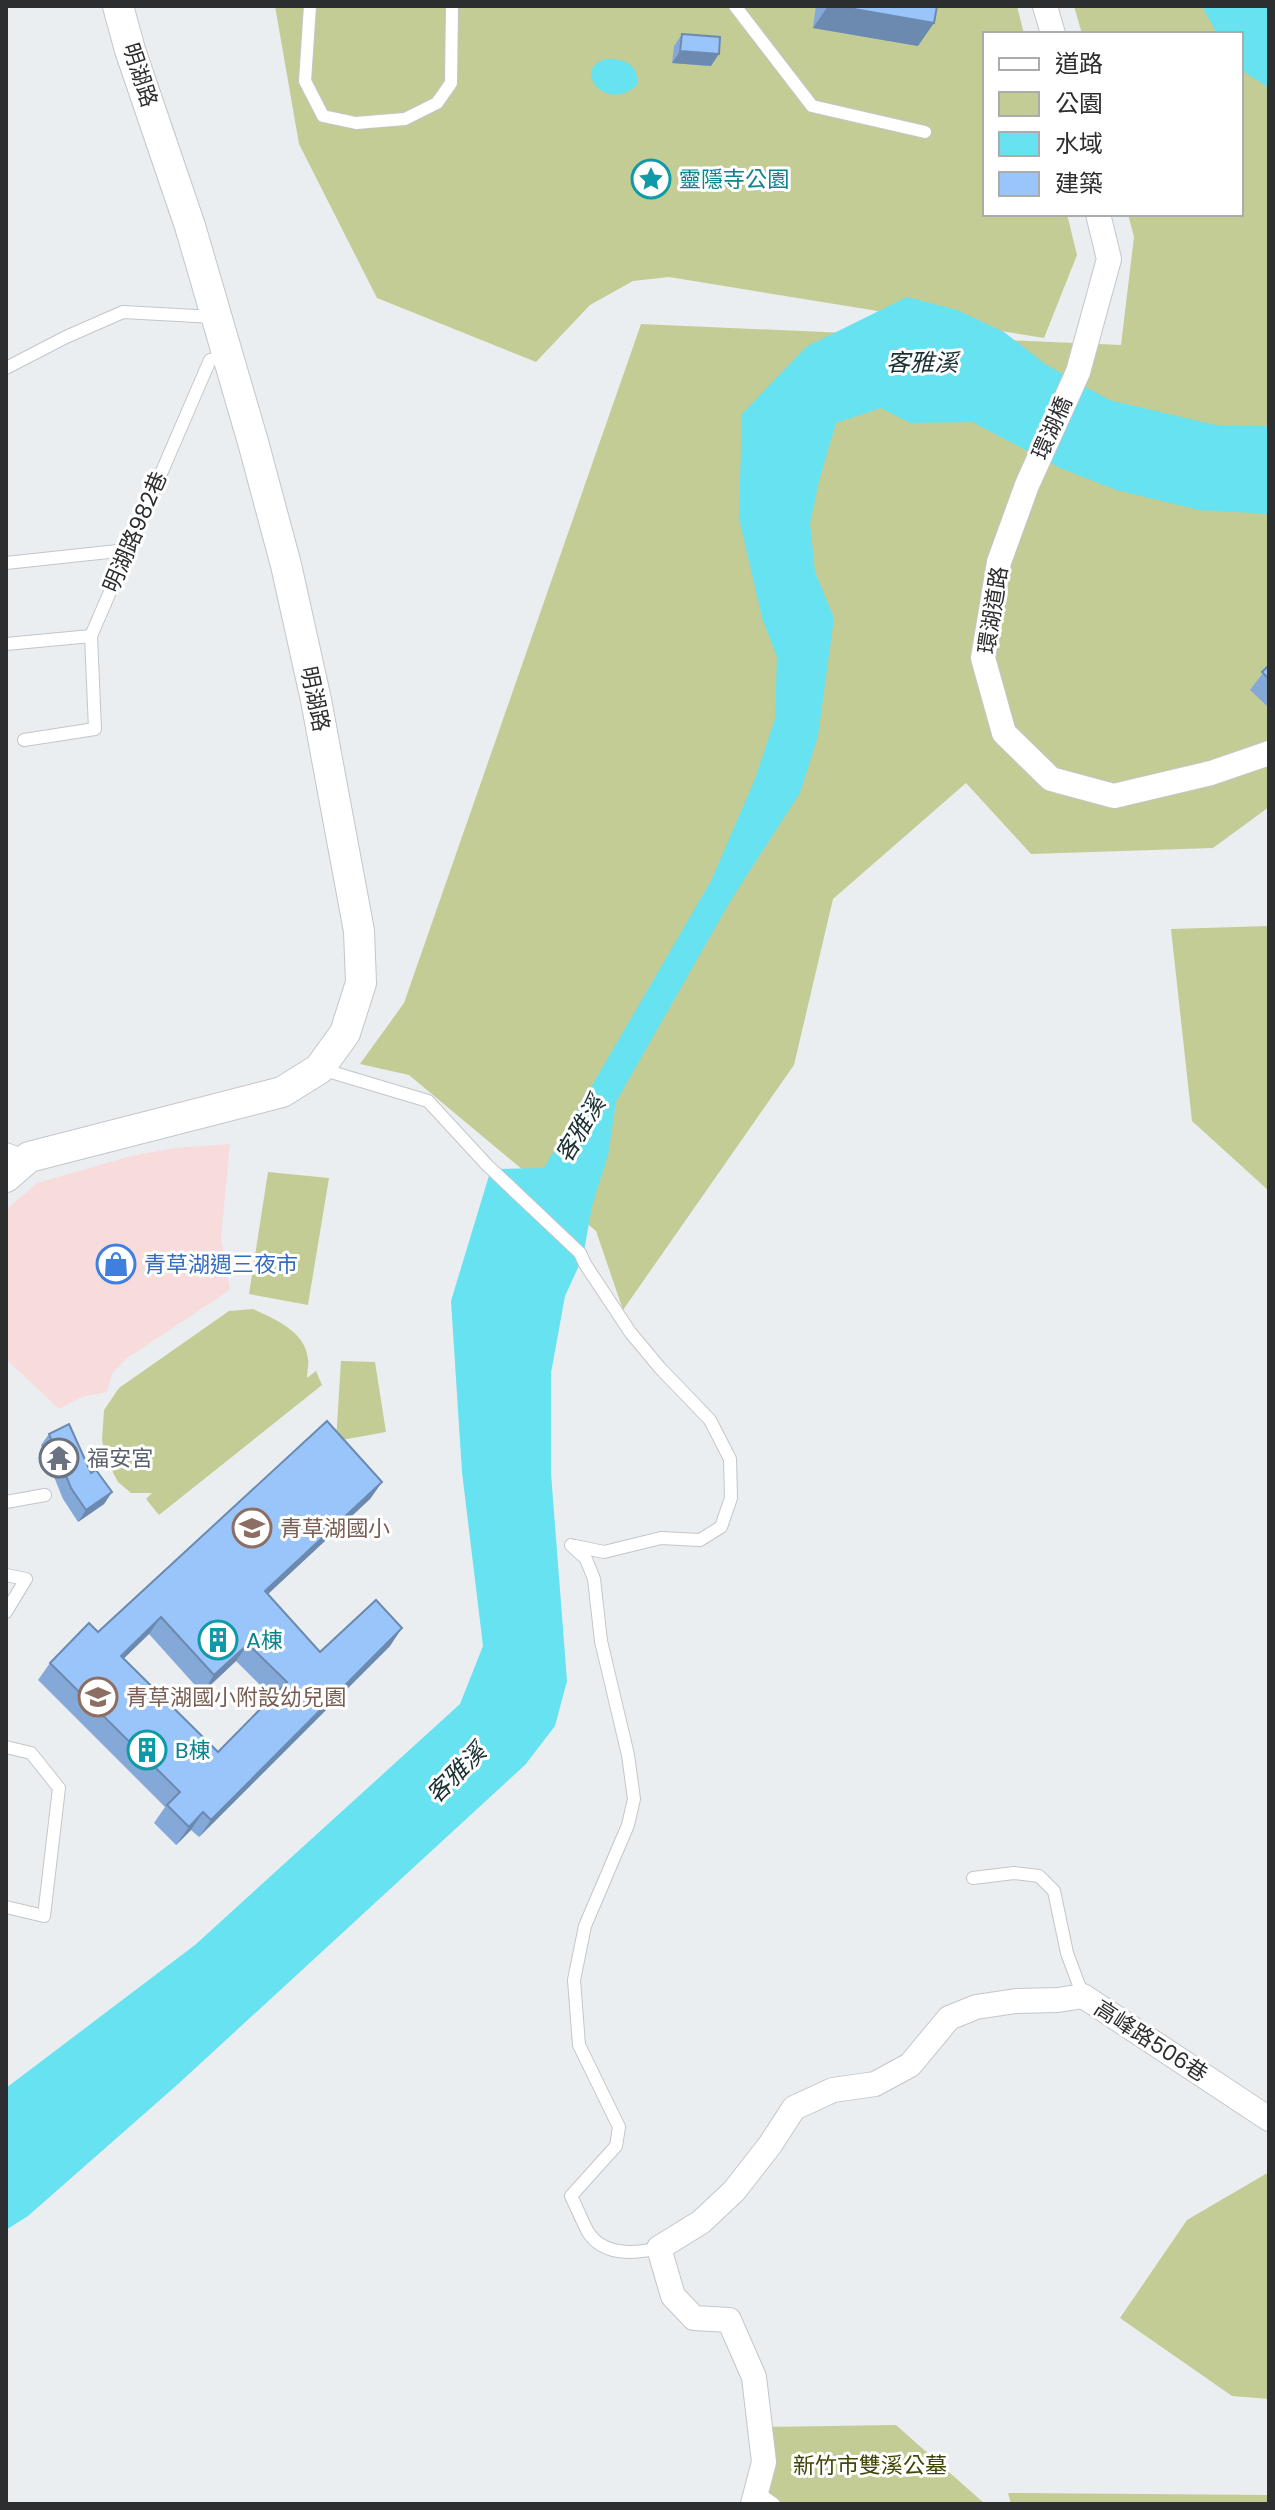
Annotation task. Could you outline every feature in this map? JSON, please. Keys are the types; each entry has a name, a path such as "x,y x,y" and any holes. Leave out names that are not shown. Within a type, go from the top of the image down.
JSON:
{"street":[{"name":"明湖路","path":"14,1161 282,1092 319,1069 345,1033 361,983 359,931 316,700 289,580 218,318 118,6"},
{"path":"1045,6 1052,32"},
{"name":"環湖橋","path":"1027,485 1078,372 1109,259 1098,216"},
{"name":"環湖道路","path":"1027,485 999,562 983,658 1004,733 1051,779 1114,796 1211,773 1269,753"},
{"name":"高峰路506巷","path":"659,2248 701,2222 734,2191 794,2108 833,2090 875,2084 910,2065 949,2018 976,2007 1083,1996 1269,2119"},
{"path":"659,2248 673,2296 694,2318 729,2320 754,2377 764,2462 761,2500"}],"lane":[{"path":"310,6 305,81 323,116 356,123 405,119 437,103 451,83 452,6"},
{"path":"735,6 812,106 925,132"},
{"path":"6,368 123,312 218,318"},
{"name":"明湖路982巷","path":"24,740 95,729 91,636 210,360 227,355"},
{"path":"6,563 127,550"},
{"path":"6,644 91,636"},
{"path":"319,1069 428,1101 487,1165 580,1253 630,1332 710,1420 730,1459 731,1498 721,1527 700,1540 661,1538 604,1552 571,1545 586,1559 594,1579 601,1641 628,1755 634,1799 628,1825 585,1926 574,1980 579,2045 619,2127 616,2146 571,2196 589,2234 604,2245 623,2254 659,2248"},
{"path":"6,1502 45,1495"},
{"path":"6,1575 26,1579 6,1612"},
{"path":"6,1747 31,1753 59,1788 44,1916 6,1907"},
{"path":"973,1878 1014,1873 1039,1876 1054,1891 1067,1953 1083,1996"}],"shaded area":[{"name":"青草湖週三夜市","path":"230,1144 221,1238 230,1290 126,1359 112,1374 107,1392 82,1397 59,1409 6,1359 6,1210 37,1183 131,1156 175,1148"}],"green space":[{"name":"靈隱寺公園","path":"275,6 1017,6 1024,32 983,32 983,216 1067,216 1077,255 1044,338 669,277 633,281 590,305 536,362 377,298 299,144"},
{"path":"1074,6 1269,6 1269,807 1213,848 1031,854 966,783 833,899 794,1065 623,1310 596,1231 409,1075 360,1064 404,1003 641,324 1121,345 1134,237 1129,216 1243,216 1243,32 1081,32"},
{"path":"1269,926 1269,1191 1192,1121 1171,929"},
{"path":"268,1172 329,1178 308,1305 249,1294"},
{"path":"253,1309 296,1334 306,1350 307,1378 316,1371 322,1385 159,1515 146,1499 152,1493 131,1493 118,1482 107,1461 102,1440 104,1410 119,1388 229,1311"},
{"path":"341,1361 375,1362 386,1432 336,1441"},
{"path":"1269,2172 1269,2399 1232,2396 1120,2318 1187,2220"},
{"name":"新竹市雙溪公墓","path":"896,2425 985,2504 774,2504 756,2491 760,2427"},
{"path":"1008,2493 1269,2495 1269,2504 1011,2504"}],"water":[{"path":"1202,6 1269,6 1269,88 1243,71 1243,32 1216,32"},
{"path":"606,59 619,60 633,67 638,84 615,95 597,87 591,71"},
{"name":"客雅溪","path":"907,297 957,310 1004,332 1045,364 1109,400 1215,425 1269,426 1269,514 1199,510 1116,490 1060,468 972,422 910,423 881,408 836,423 810,524 815,572 834,618 818,736 800,793 731,900 616,1102 608,1155 592,1206 583,1257 565,1296 551,1373 551,1473 567,1681 555,1726 525,1765 177,2085 28,2216 6,2230 6,2088 195,1945 460,1704 483,1646 462,1472 451,1301 491,1169 544,1168 711,881 755,779 775,719 777,657 762,618 739,518 742,414 806,347"}],"building":[{"path":"837,6 937,6 934,23"},
{"path":"682,34 720,37 719,54 680,51"},
{"path":"1269,665 1269,679 1262,672"},
{"path":"327,1421 382,1482 265,1591 320,1652 376,1600 402,1628 211,1820 203,1812 189,1827 167,1805 180,1792 50,1663 89,1623 98,1632","holes":["161,1617 214,1675 248,1644 287,1682 218,1752 121,1656"]},
{"path":"69,1424 91,1473 96,1470 112,1492 86,1510 71,1488 49,1434"}],"place":[{"name":"靈隱寺公園","path":"651,179"},
{"name":"青草湖週三夜市","path":"116,1264"},
{"name":"福安宮","path":"59,1458"},
{"name":"青草湖國小","path":"252,1528"},
{"name":"A棟","path":"218,1640"},
{"name":"青草湖國小附設幼兒園","path":"98,1697"},
{"name":"B棟","path":"147,1750"}]}
